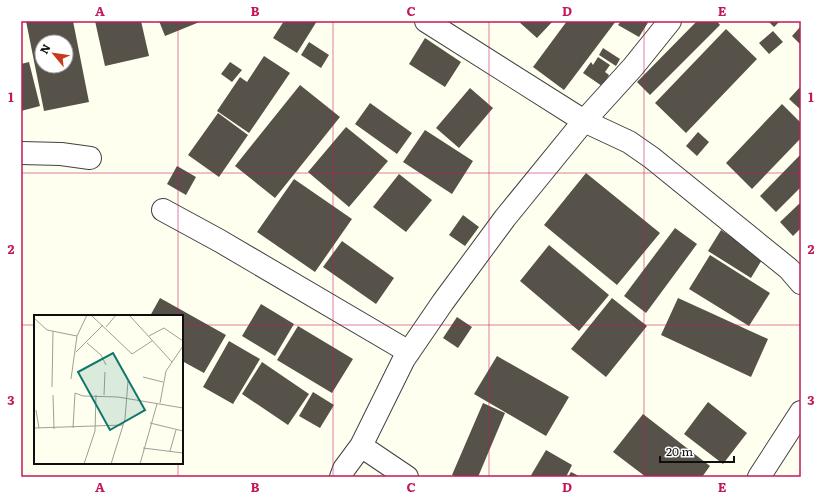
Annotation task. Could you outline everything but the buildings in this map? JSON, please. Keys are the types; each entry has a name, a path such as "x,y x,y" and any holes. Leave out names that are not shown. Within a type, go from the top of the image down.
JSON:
{"street":[{"path":"426,21 584,121 629,142 652,158 789,269 801,282"},
{"path":"341,477 344,469 361,446 409,352 443,302 505,218 584,121 633,67 670,21"},
{"path":"21,153 61,154 90,158"},
{"path":"163,210 220,241 409,352"},
{"path":"759,477 801,412"},
{"path":"361,446 407,477"}]}
